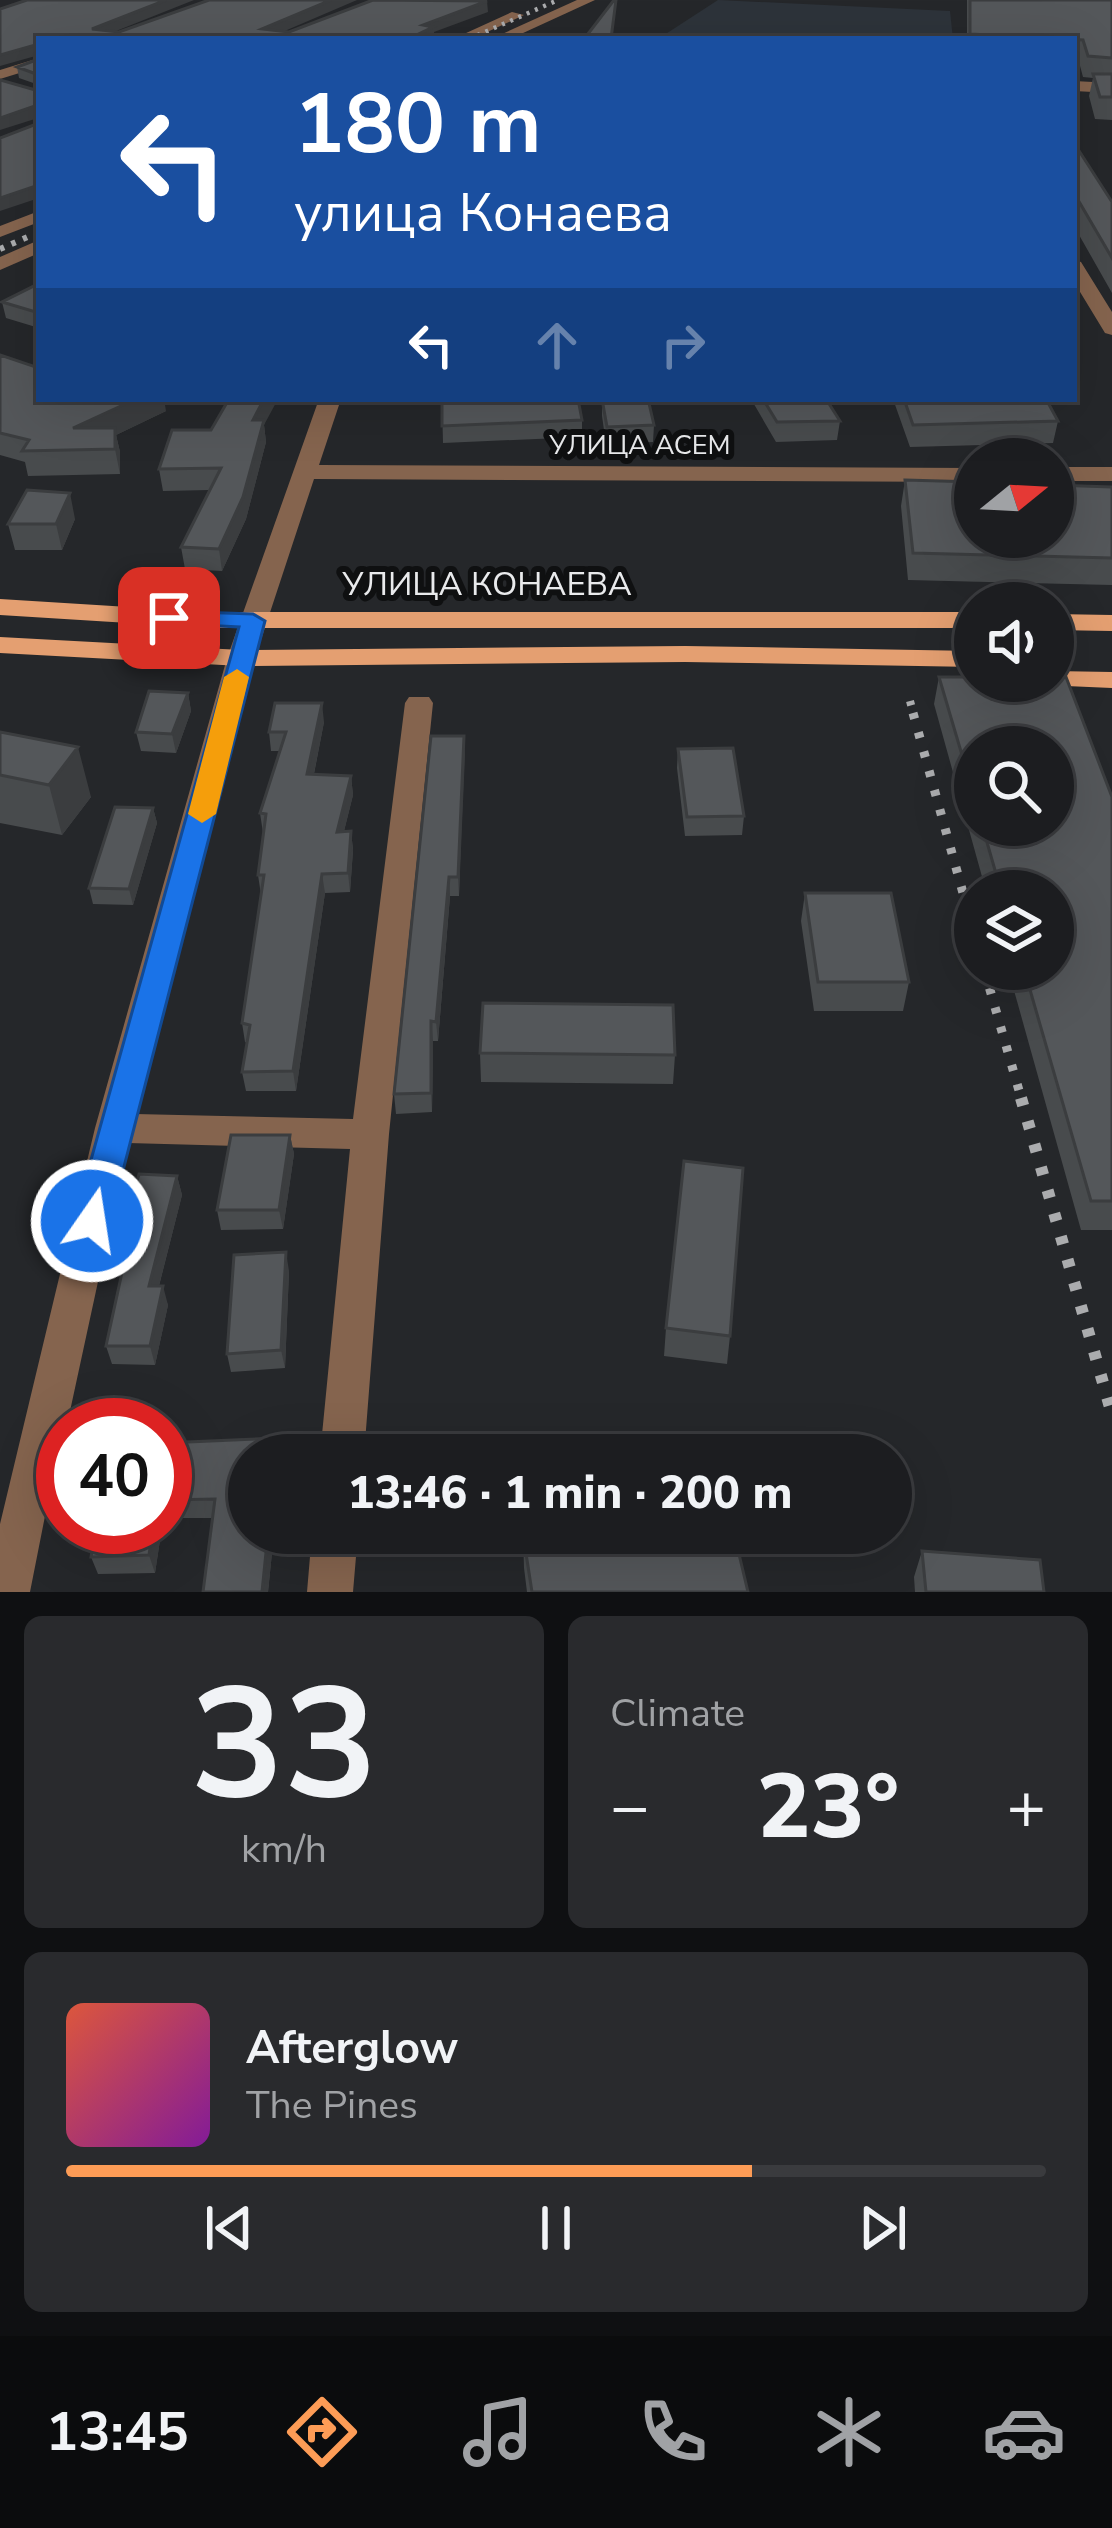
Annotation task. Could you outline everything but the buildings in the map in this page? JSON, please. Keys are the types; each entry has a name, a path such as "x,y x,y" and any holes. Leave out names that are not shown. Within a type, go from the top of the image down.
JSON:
{"main road":[{"path":"327,620 406,602 954,604"},
{"path":"1074,605 1112,606"},
{"name":"УЛИЦА КОНАЕВА","path":"0,607 253,621 954,620"},
{"path":"1074,622 1112,623"},
{"path":"0,645 242,658 954,659"},
{"path":"610,655 686,674 954,678"},
{"path":"1074,660 1112,661"},
{"path":"1074,679 1112,680"}],"street":[{"path":"467,36 550,0"},
{"path":"505,36 588,0"},
{"path":"486,4 524,12"},
{"path":"0,79 36,63"},
{"path":"0,79 20,88"},
{"path":"1077,86 1112,88"},
{"path":"0,232 36,217"},
{"path":"0,264 36,247"},
{"path":"1079,268 1112,329"},
{"path":"7,1592 113,1128 253,621 329,402"},
{"name":"УЛИЦА АСЕМ","path":"305,472 954,475"},
{"path":"1074,474 1112,474"},
{"path":"344,1434 370,1134 419,704"},
{"path":"113,1128 370,1134"},
{"path":"330,1592 333,1554"}],"shaded area":[{"path":"718,0 950,11 953,36 663,36"}],"railway":[{"path":"476,36 558,0"},
{"path":"0,249 36,233"},
{"path":"910,701 914,716"},
{"path":"913,713 957,870"},
{"path":"990,990 1022,1101"},
{"path":"1021,1098 1112,1414"}],"slow traffic":[{"path":"202,814 237,677"}],"route":[{"path":"92,1221 113,1128 253,621 169,618"}]}
